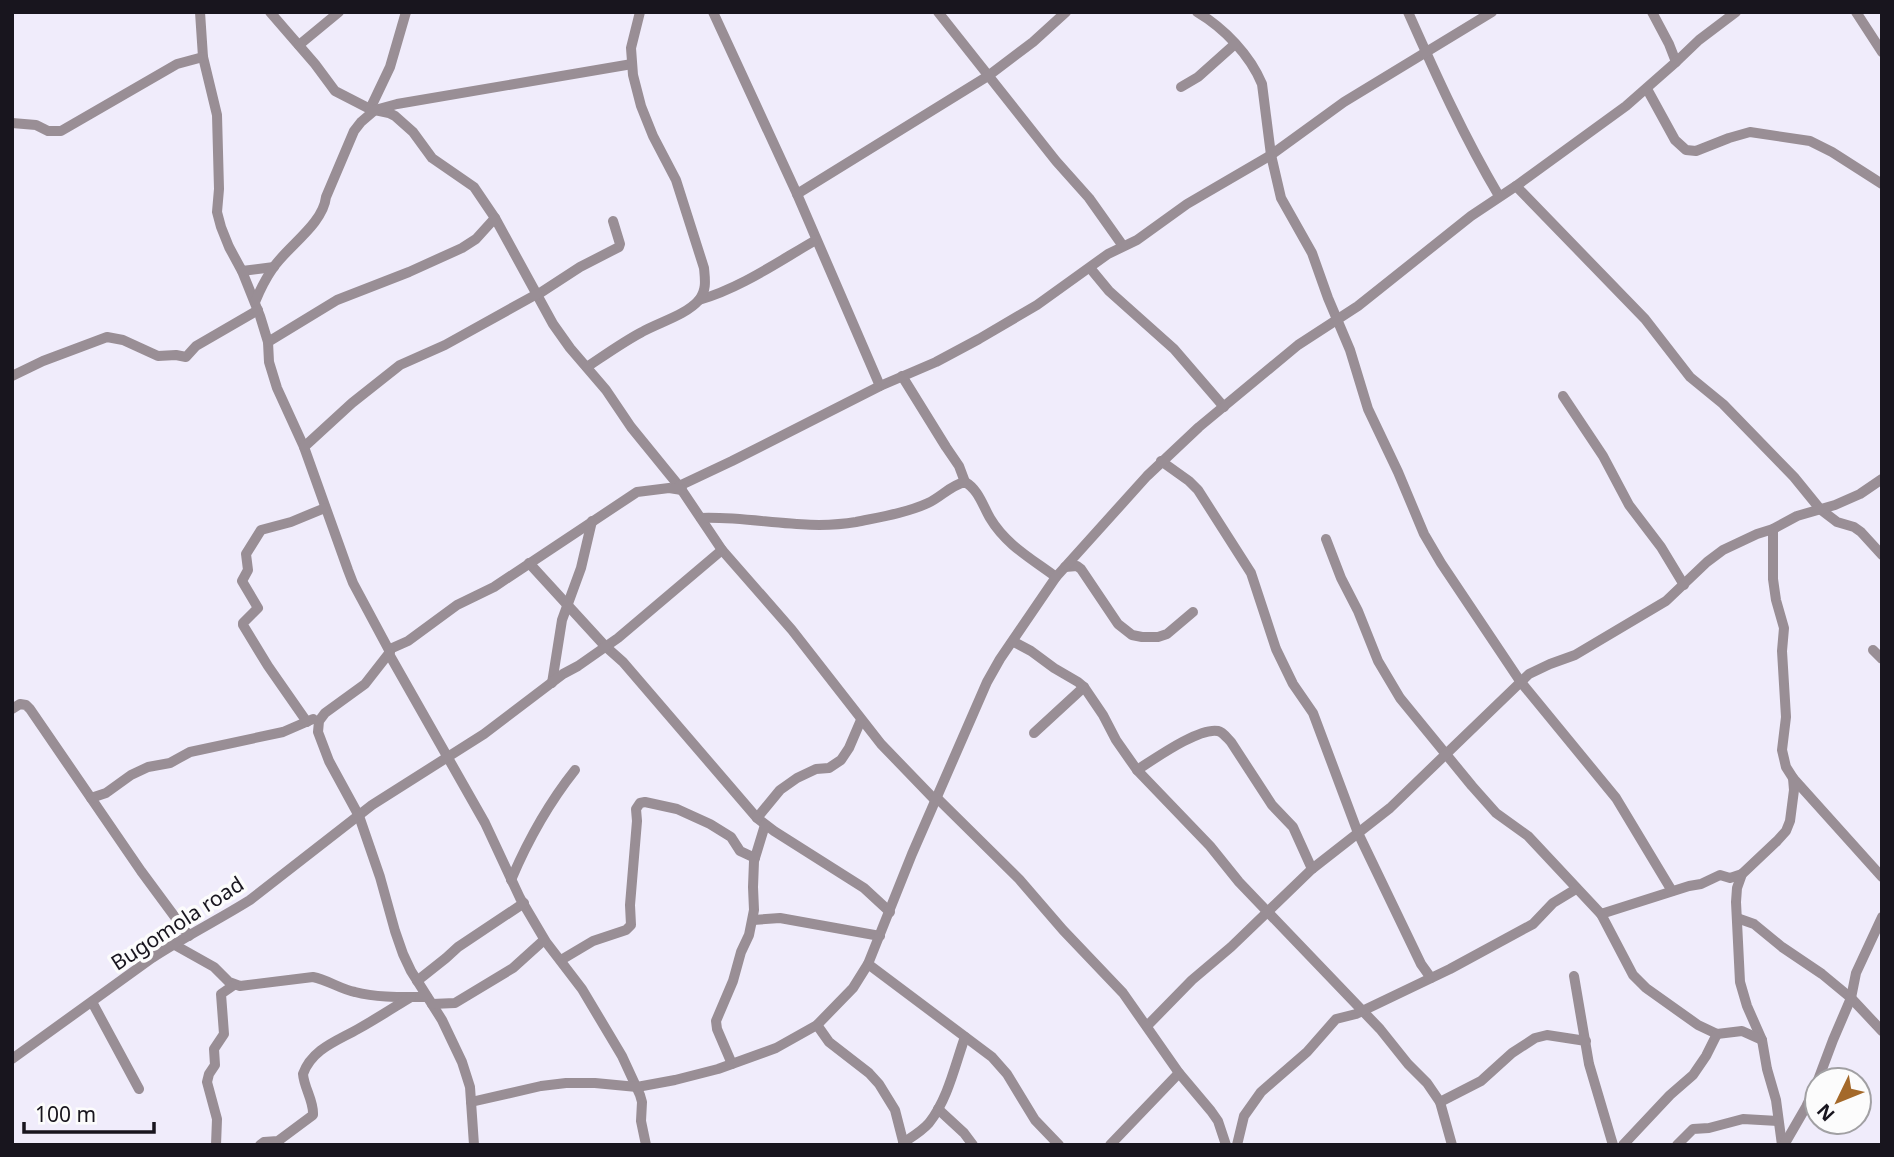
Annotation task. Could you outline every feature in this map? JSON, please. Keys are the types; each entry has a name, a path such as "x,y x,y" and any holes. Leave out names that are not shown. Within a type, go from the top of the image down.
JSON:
{"street":[{"path":"200,12 203,58 217,114 217,212 221,228 256,306 268,342 269,362 276,388 304,447 353,583 485,823 511,880 544,940 582,989 622,1056 642,1102 641,1121 646,1145"},
{"path":"270,12 335,90 372,110 388,113 402,121 432,158 474,187 495,218 553,324 680,488 722,550 792,630 880,744 1019,879 1123,993 1179,1073 1218,1121 1226,1145"},
{"path":"299,45 339,12"},
{"path":"12,376 43,361 107,338 123,340 158,356 187,357 196,346 256,306 274,267 311,226 326,204 326,197 354,131 372,110 390,67 406,12"},
{"path":"640,12 631,48 633,75 653,136 676,180 704,268 705,290 699,300"},
{"path":"713,12 797,194 880,386"},
{"path":"938,12 1056,161 1089,198 1123,246"},
{"path":"797,194 988,76 1066,12"},
{"path":"1197,12 1216,25 1235,44 1258,74 1262,84 1271,155 1281,198 1312,253 1350,350 1368,409 1424,534 1441,564 1520,681 1616,798 1672,891"},
{"path":"1408,12 1455,117 1499,196"},
{"path":"91,798 106,793 148,767 170,763 190,752 283,732 325,713 365,684 389,652 457,605 494,587 637,492 680,488 979,339 1037,305 1123,246 1142,237 1186,204 1271,155 1344,102 1427,54 1492,12"},
{"path":"1652,12 1676,62"},
{"path":"471,1102 566,1083 637,1087 675,1080 776,1048 817,1026 853,988 868,964 912,854 1000,659 1056,578 1161,461 1298,345 1358,306 1471,216 1647,89 1699,40 1736,12"},
{"path":"1856,12 1882,52"},
{"path":"1181,87 1198,77 1235,44"},
{"path":"12,122 36,125 48,131 61,131 177,64 203,58"},
{"path":"372,110 414,100 632,64"},
{"path":"1647,89 1675,140 1686,150 1696,151 1750,131 1798,139 1832,152 1882,184"},
{"path":"1516,186 1645,319 1690,377 1723,404 1787,469 1820,509 1833,520 1861,532 1882,555"},
{"path":"268,342 337,300 462,248 495,218"},
{"path":"304,447 352,403 400,365 445,345 619,247 613,221"},
{"path":"587,367 641,332 699,300 749,278 816,240"},
{"path":"242,271 274,267"},
{"path":"1090,268 1110,291 1174,349 1224,407"},
{"path":"902,376 960,466 965,482 975,489 990,518 1006,540 1056,578"},
{"path":"1563,396 1602,456 1629,505 1661,547 1684,585"},
{"path":"1161,461 1198,490 1251,573 1276,649 1293,684 1312,713 1358,833 1408,939 1431,978"},
{"path":"1147,1026 1192,980 1312,870 1390,808 1447,756 1520,681 1538,669 1580,652 1666,601 1723,550 1797,516 1835,505 1860,494 1882,479"},
{"path":"701,518 799,524 853,522 924,505 965,482"},
{"path":"307,722 243,625 258,608 242,581 248,570 246,552 261,530 326,508"},
{"path":"552,683 562,620 581,568 592,521"},
{"path":"1773,529 1773,579 1784,628 1782,651 1786,717 1782,750 1786,767 1882,877"},
{"path":"1326,539 1378,661 1400,698 1496,813 1528,836 1601,914 1633,975 1646,988 1686,1017 1717,1034 1742,1031 1762,1040"},
{"name":"Bugomola road","path":"12,1059 173,944 250,900 408,781 484,734 618,638 722,550"},
{"path":"528,563 623,662 761,821 864,888 890,912"},
{"path":"1065,567 1077,566 1081,569 1118,624 1132,635 1158,637 1167,634 1193,612"},
{"path":"1014,642 1084,687 1137,770 1184,817 1239,882 1389,1039 1427,1083 1440,1102 1452,1145"},
{"path":"1872,650 1882,659"},
{"path":"1034,733 1084,687"},
{"path":"12,709 20,704 30,709 189,936"},
{"path":"325,713 318,724 318,732 359,816 403,954 442,1020 462,1062 470,1087 474,1145"},
{"path":"732,1064 716,1021 733,981 741,952 750,935 755,858 761,821 780,790 797,778 817,769 829,768 841,760 861,720"},
{"path":"1137,770 1176,744 1216,731 1222,734 1231,742 1272,805 1293,827 1312,870"},
{"path":"511,880 539,821 556,793 575,770"},
{"path":"1601,914 1720,876 1728,878 1742,874 1786,831 1790,821 1793,778"},
{"path":"561,960 593,941 626,930 631,925 636,809 640,803 677,809 692,816 731,837 738,850 755,858"},
{"path":"1742,874 1738,888 1737,918 1741,982 1762,1040 1783,1145"},
{"path":"1237,1145 1244,1116 1261,1092 1307,1052 1336,1019 1362,1011 1431,978 1533,924 1553,903 1576,889"},
{"path":"417,981 458,947 524,903"},
{"path":"1824,1066 1851,998 1856,973 1882,917"},
{"path":"753,920 780,918 880,936"},
{"path":"1737,918 1754,924 1822,974 1851,998 1882,1031"},
{"path":"173,944 214,967 234,985 313,977 372,996 411,997 455,1003 513,968 544,940"},
{"path":"868,964 992,1057 1014,1084 1034,1120 1059,1145"},
{"path":"1574,976 1589,1064 1613,1145"},
{"path":"216,1145 217,1119 207,1082 215,1065 214,1049 224,1034 221,994 234,985"},
{"path":"260,1145 278,1141 313,1115 303,1074 315,1055 329,1044 411,997"},
{"path":"92,1002 139,1089"},
{"path":"817,1026 829,1042 879,1084 895,1110 904,1144 927,1125 937,1109 965,1037"},
{"path":"1623,1145 1670,1095 1693,1075 1717,1034"},
{"path":"1440,1102 1481,1081 1512,1053 1535,1038 1547,1035 1586,1041"},
{"path":"1110,1145 1179,1073"},
{"path":"937,1109 964,1133 973,1145"},
{"path":"1783,1145 1803,1113"},
{"path":"1677,1145 1693,1129 1709,1128 1738,1119 1778,1121"}]}
